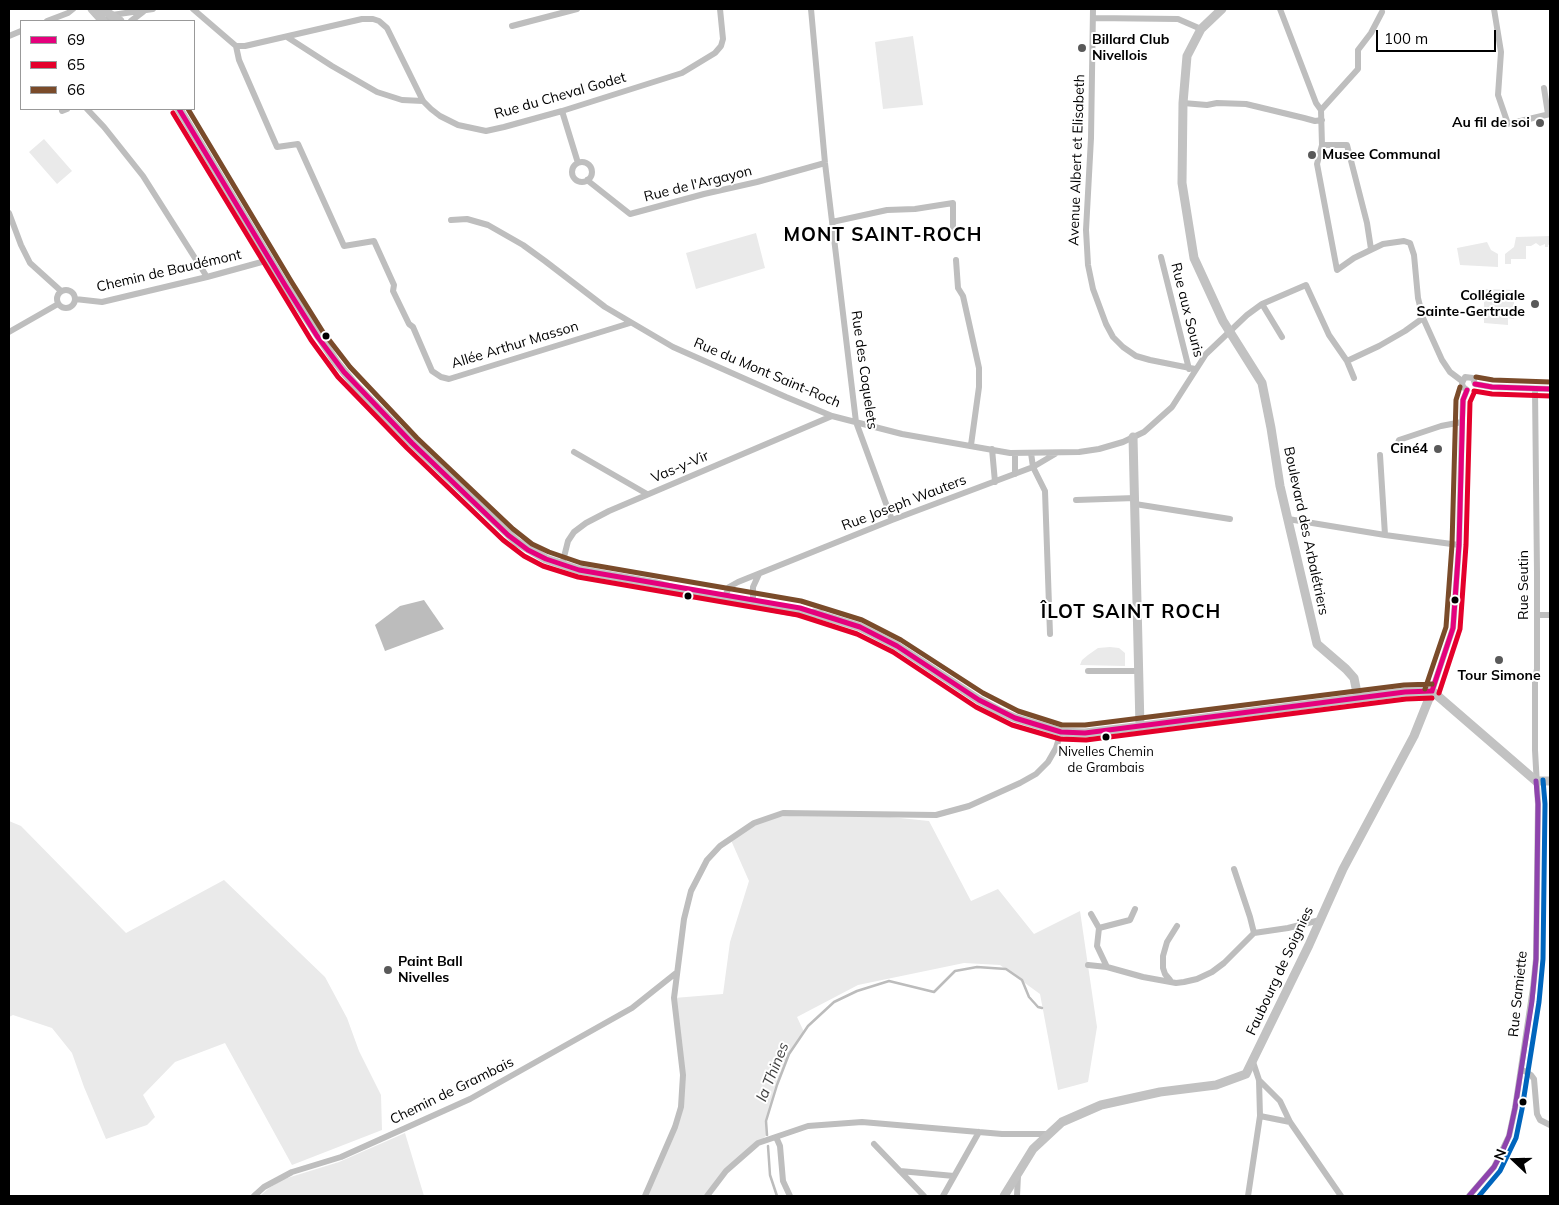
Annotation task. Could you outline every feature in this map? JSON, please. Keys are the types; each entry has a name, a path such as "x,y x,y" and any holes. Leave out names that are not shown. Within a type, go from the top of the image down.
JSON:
{"main road":[{"path":"92,9 106,19"},
{"path":"102,9 106,19"},
{"name":"Boulevard des Arbalétriers","path":"1222,9 1201,29 1187,56 1183,103 1182,183 1194,258 1223,321 1262,383 1280,486 1316,644 1354,678 1358,698"},
{"path":"180,110 269,260 317,336 340,367 412,443 508,535 528,550 562,565 657,584 682,591 725,596 820,614 860,627 897,646 972,696 999,711 1061,732 1085,733 1140,727 1404,692 1432,690 1536,781 1550,781"},
{"path":"1133,437 1140,727"},
{"name":"Faubourg de Soignies","path":"1004,1196 1033,1149 1062,1122 1102,1105 1160,1092 1216,1084 1246,1074 1309,945 1342,869 1414,736 1432,690"}],"street":[{"path":"49,20 73,9"},
{"path":"106,19 153,9"},
{"path":"193,9 236,46"},
{"path":"512,26 576,9"},
{"name":"Rue du Cheval Godet","path":"236,46 245,46 362,19 379,21 393,39 423,101 440,116 458,125 486,131 682,73 716,53 721,46 723,39 720,9"},
{"name":"Rue des Coquelets","path":"811,9 825,163 856,422 892,520"},
{"name":"Avenue Albert et Elisabeth","path":"1093,9 1091,138 1086,230 1088,264 1093,289 1106,324 1113,337 1123,347 1136,356 1192,369"},
{"path":"1280,9 1316,103 1321,110 1322,145 1317,164 1337,270 1354,258 1383,244 1404,240 1410,243 1414,255 1418,298 1423,318 1442,360 1450,372 1462,381 1463,387 1467,390"},
{"path":"1494,9 1500,52 1498,95 1508,124 1549,114 1544,88"},
{"path":"132,20 145,11"},
{"path":"1321,110 1358,69 1358,50 1371,33 1382,12"},
{"path":"1093,18 1178,19 1201,29"},
{"path":"287,37 377,92 402,100 423,101"},
{"name":"Allée Arthur Masson","path":"236,46 238,60 277,147 298,144 344,246 374,241 394,285 393,290 409,324 413,327 432,371 441,377 450,379 630,323"},
{"path":"1183,103 1207,105 1217,103 1246,104 1315,121 1322,120"},
{"path":"88,110 143,176 207,277"},
{"path":"562,110 578,163"},
{"path":"1322,145 1347,145 1371,249"},
{"path":"586,162 591,168 591,175 587,180 579,181 573,174 573,168 578,163 586,162"},
{"name":"Rue de l'Argayon","path":"587,180 630,214 825,163"},
{"path":"832,222 887,210 915,209 953,203 953,230"},
{"path":"9,213 30,263 61,291 57,298 58,304"},
{"name":"Rue du Mont Saint-Roch","path":"451,220 467,219 488,224 523,245 598,302 630,323 673,347 786,398 832,416 902,434 992,450 1015,453 1079,452 1099,449 1144,432 1172,408 1192,369 1247,315 1262,304 1306,285 1329,335 1347,361"},
{"name":"Rue aux Souris","path":"1161,257 1192,369"},
{"name":"Chemin de Baudémont","path":"75,299 102,302 269,260"},
{"path":"956,260 958,288 963,296 978,368 979,387 971,446"},
{"name":"Chemin de Baudémont","path":"61,291 70,291 75,299"},
{"name":"Chemin de Baudémont","path":"9,332 58,304 63,307 69,307 75,299"},
{"path":"1262,304 1282,337"},
{"path":"1354,378 1347,361 1379,346 1423,318"},
{"path":"1462,381 1465,377 1470,377 1474,380 1475,384 1483,386 1550,389"},
{"path":"1467,390 1471,390 1475,384"},
{"name":"Rue Seutin","path":"1535,389 1537,615 1534,750 1536,781"},
{"path":"1432,690 1452,628 1459,545 1463,406 1467,390"},
{"name":"Vas-y-Vir","path":"562,565 568,542 574,532 586,522 647,494 832,416"},
{"path":"1398,443 1399,440 1440,426 1462,422"},
{"path":"992,450 995,482"},
{"path":"574,452 647,494"},
{"path":"1015,453 1015,474"},
{"path":"1031,453 1033,467 1045,491 1050,634"},
{"name":"Rue Joseph Wauters","path":"725,596 729,587 759,574 892,520 1033,467 1059,453"},
{"path":"1380,455 1384,535"},
{"path":"1076,500 1135,501 1230,519"},
{"path":"1288,520 1459,545"},
{"path":"753,602 753,587 759,574"},
{"path":"1537,615 1550,615"},
{"path":"1088,671 1138,670"},
{"path":"645,1196 675,1127 681,1107 683,1076 674,998 676,973 684,919 691,891 697,876 707,860 720,846 754,822 791,812 936,815 969,806 1036,774 1048,762 1056,748 1061,732"},
{"name":"Rue Samiette","path":"1469,1196 1494,1167 1509,1136 1521,1069 1532,1000 1536,959 1538,804 1536,781"},
{"path":"1234,869 1254,933"},
{"path":"1099,928 1130,920 1135,909"},
{"path":"1091,914 1099,928 1097,946 1107,967"},
{"path":"1088,965 1107,967 1143,977 1170,980 1176,983 1184,982 1197,979 1212,972 1224,963 1254,933 1288,928 1320,920"},
{"path":"1170,980 1163,968 1163,956 1167,942 1177,926"},
{"name":"Chemin de Grambais","path":"254,1196 264,1186 292,1172 341,1156 478,1094 632,1008 676,973"},
{"path":"1248,1196 1260,1116 1259,1080 1253,1062"},
{"path":"1521,1069 1534,1079 1537,1114 1540,1120 1550,1125"},
{"path":"1259,1080 1280,1101 1290,1122 1341,1196"},
{"path":"1260,1116 1290,1122"},
{"path":"707,1196 726,1171 758,1143 808,1126 862,1122 980,1132 1047,1134"},
{"path":"944,1196 980,1132"},
{"path":"776,1137 780,1146 783,1181 790,1196"},
{"path":"874,1144 924,1196"},
{"path":"1017,1196 1018,1171"},
{"path":"900,1172 954,1176"}],"shaded area":[{"path":"913,36 923,105 883,109 875,42"},
{"path":"44,139 72,171 57,184 29,152"},
{"path":"756,233 765,268 696,289 686,253"},
{"path":"1550,236 1548,247 1545,247 1545,244 1540,246 1536,243 1526,246 1526,259 1511,259 1511,264 1505,264 1505,254 1514,247 1516,237"},
{"path":"1487,242 1491,250 1498,254 1498,267 1460,265 1457,248"},
{"path":"1484,289 1514,290 1514,319 1508,318 1508,325 1484,323"},
{"path":"424,600 444,629 385,651 375,625 400,606"},
{"path":"1098,648 1119,648 1125,653 1125,666 1080,665 1082,660"},
{"path":"851,813 929,821 971,901 998,889 1034,934 1080,911 1097,1027 1088,1082 1058,1090 1040,994 1000,965 964,963 858,985 797,1017 804,1032 789,1054 777,1085 766,1121 767,1135 726,1171 707,1196 645,1196 675,1127 683,1087 674,998 723,994 730,942 749,881 730,838 769,817"},
{"path":"9,821 21,826 126,933 224,880 325,977 347,1018 359,1051 381,1095 382,1130 292,1165 225,1043 175,1062 143,1095 155,1117 147,1125 106,1139 72,1053 52,1028 13,1015 9,1017"},
{"path":"405,1133 424,1196 260,1196 284,1179 339,1162"}],"waterway":[{"name":"la Thines","path":"767,1135 766,1121 789,1054 808,1026 834,1002 857,991 889,981 934,992 955,971 977,967 1006,969 1022,980 1029,997 1038,1007 1042,1008"},
{"name":"la Thines","path":"768,1146 770,1175 777,1196"}],"transit line":[{"name":"69","path":"180,110 317,336 344,372 412,443 508,535 528,550 546,559 579,570 800,608 860,627 897,646 979,700 1015,718 1061,732 1085,733 1405,692 1432,691"},
{"name":"66","path":"189,110 323,332 350,367 417,438 513,529 532,544 549,552 581,563 801,601 862,620 901,640 983,693 1018,711 1062,725 1085,725 1404,685 1432,684"},
{"name":"65","path":"173,113 311,340 338,377 407,448 503,540 524,556 543,566 578,577 798,615 857,634 893,652 976,707 1012,725 1060,739 1086,740 1406,699 1432,698"},
{"name":"66","path":"1476,377 1493,380 1550,382"},
{"name":"69","path":"1475,384 1492,387 1550,389"},
{"name":"66","path":"1425,689 1446,627 1452,545 1456,400 1460,387"},
{"name":"69","path":"1432,691 1453,628 1459,545 1463,400 1467,390"},
{"name":"65","path":"1474,391 1492,394 1550,396"},
{"name":"65","path":"1439,693 1460,629 1466,545 1470,402 1474,393"},
{"path":"1479,1196 1500,1171 1516,1138 1539,1002 1543,959 1545,804 1543,780"},
{"path":"1469,1196 1494,1167 1502,1152 1509,1136 1515,1108 1532,1001 1536,959 1538,804 1536,781"}],"place":[{"name":"Billard Club Nivellois","path":"1082,48"},
{"name":"Au fil de soi","path":"1540,123"},
{"name":"Musee Communal","path":"1312,155"},
{"name":"Collégiale Sainte-Gertrude","path":"1535,304"},
{"name":"Ciné4","path":"1438,449"},
{"name":"Tour Simone","path":"1499,660"},
{"name":"Nivelles Chemin de Grambais","path":"1106,737"},
{"name":"Paint Ball Nivelles","path":"388,970"}],"district":[{"name":"MONT SAINT-ROCH","path":"883,235"},
{"name":"ÎLOT SAINT ROCH","path":"1131,612"}]}
